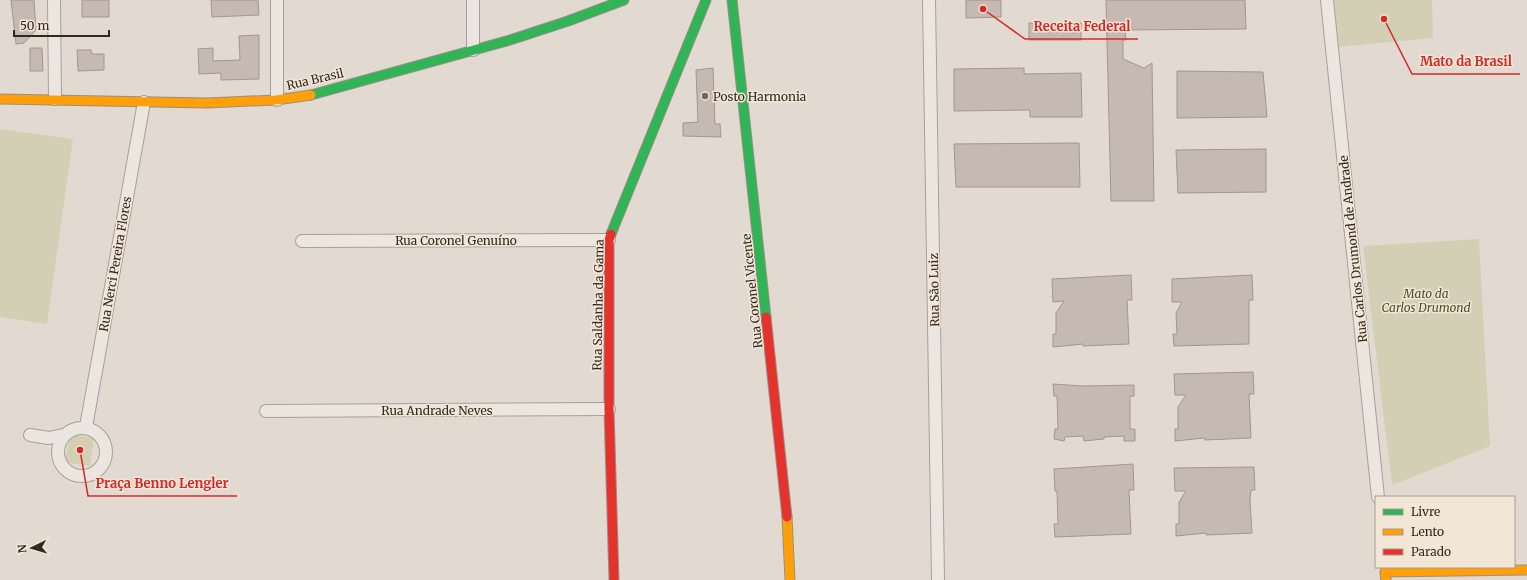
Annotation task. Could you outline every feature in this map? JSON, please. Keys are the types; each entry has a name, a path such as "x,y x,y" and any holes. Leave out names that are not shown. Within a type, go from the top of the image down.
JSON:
{"street":[{"path":"54,0 55,99"},
{"path":"277,0 277,100"},
{"path":"473,0 473,50"},
{"name":"Rua Brasil","path":"0,99 144,102 277,100 327,90 473,50 596,6 624,0"},
{"name":"Rua Saldanha da Gama","path":"614,580 609,409 609,240 706,0"},
{"name":"Rua Coronel Vicente","path":"732,0 787,508 790,580"},
{"name":"Rua São Luiz","path":"929,0 938,580"},
{"name":"Rua Carlos Drumond de Andrade","path":"1327,0 1378,496"},
{"name":"Rua Nerci Pereira Flores","path":"86,427 144,102"},
{"name":"Rua Coronel Genuíno","path":"302,241 609,240"},
{"name":"Rua Andrade Neves","path":"266,411 609,409"},
{"path":"30,434 49,438 86,427 94,430 105,442 106,451 101,466 87,475 72,474 61,464 57,450 63,435"},
{"path":"1386,573 1527,570"}],"green space":[{"path":"1333,0 1432,0 1433,38 1337,47"},
{"path":"0,129 73,139 47,324 0,317"},
{"name":"Mato da Carlos Drumond","path":"1479,239 1490,446 1392,485 1363,246"},
{"path":"70,434 94,438 90,466 65,462"}],"building":[{"path":"11,0 34,0 36,30 24,43 16,44"},
{"path":"82,0 109,0 109,17 82,17"},
{"path":"211,0 258,0 259,15 212,17"},
{"path":"966,0 1001,0 1001,17 966,18"},
{"path":"1106,0 1245,0 1246,29 1125,30 1126,40 1123,40 1123,59 1144,68 1152,63 1154,201 1111,201"},
{"path":"1029,23 1081,23 1081,40 1029,40"},
{"path":"259,35 259,79 221,80 221,73 199,74 198,49 213,48 213,61 240,60 239,36"},
{"path":"30,48 42,48 43,71 30,71"},
{"path":"77,50 91,50 92,54 104,54 104,70 78,71"},
{"name":"Posto Harmonia","path":"713,68 715,124 720,124 721,137 683,136 683,123 698,122 696,70"},
{"path":"1024,68 1024,74 1081,73 1082,117 1030,117 1030,110 954,111 954,69"},
{"path":"1177,71 1263,72 1267,117 1177,118"},
{"path":"1079,143 1080,187 956,187 954,144"},
{"path":"1266,149 1266,192 1178,193 1176,150"},
{"path":"1131,275 1132,300 1127,300 1129,344 1083,346 1083,344 1053,347 1053,334 1056,334 1056,313 1064,301 1053,302 1052,279"},
{"path":"1252,275 1253,300 1249,300 1249,344 1174,346 1173,334 1177,334 1176,313 1182,302 1172,302 1172,279"},
{"path":"1253,372 1254,394 1249,394 1251,438 1205,440 1205,438 1175,441 1175,429 1178,429 1178,407 1186,395 1175,395 1174,374"},
{"path":"1053,384 1082,386 1134,385 1134,396 1130,396 1130,429 1135,429 1135,441 1124,441 1124,436 1104,437 1104,439 1084,441 1083,436 1065,437 1064,441 1054,439 1055,429 1058,429 1057,396 1054,396"},
{"path":"1133,464 1134,490 1129,490 1131,534 1055,537 1054,524 1058,524 1057,491 1055,491 1054,469"},
{"path":"1254,467 1255,490 1251,490 1250,501 1252,533 1206,535 1206,533 1176,536 1176,524 1179,524 1179,502 1186,491 1175,491 1174,468"}],"traffic: fast":[{"path":"311,95 510,40 568,21 624,0"},
{"path":"611,234 706,0"},
{"path":"732,0 766,317"}],"traffic: slow":[{"path":"0,99 207,103 276,100 311,95"},
{"path":"787,517 790,580"},
{"path":"1386,580 1385,572 1527,570"}],"traffic: jam":[{"path":"611,234 609,240 609,409 614,580"},
{"path":"766,317 787,517"}],"place":[{"name":"Receita Federal","path":"983,9"},
{"name":"Mato da Brasil","path":"1384,19"},
{"name":"Posto Harmonia","path":"705,96"},
{"name":"Praça Benno Lengler","path":"80,450"}]}
